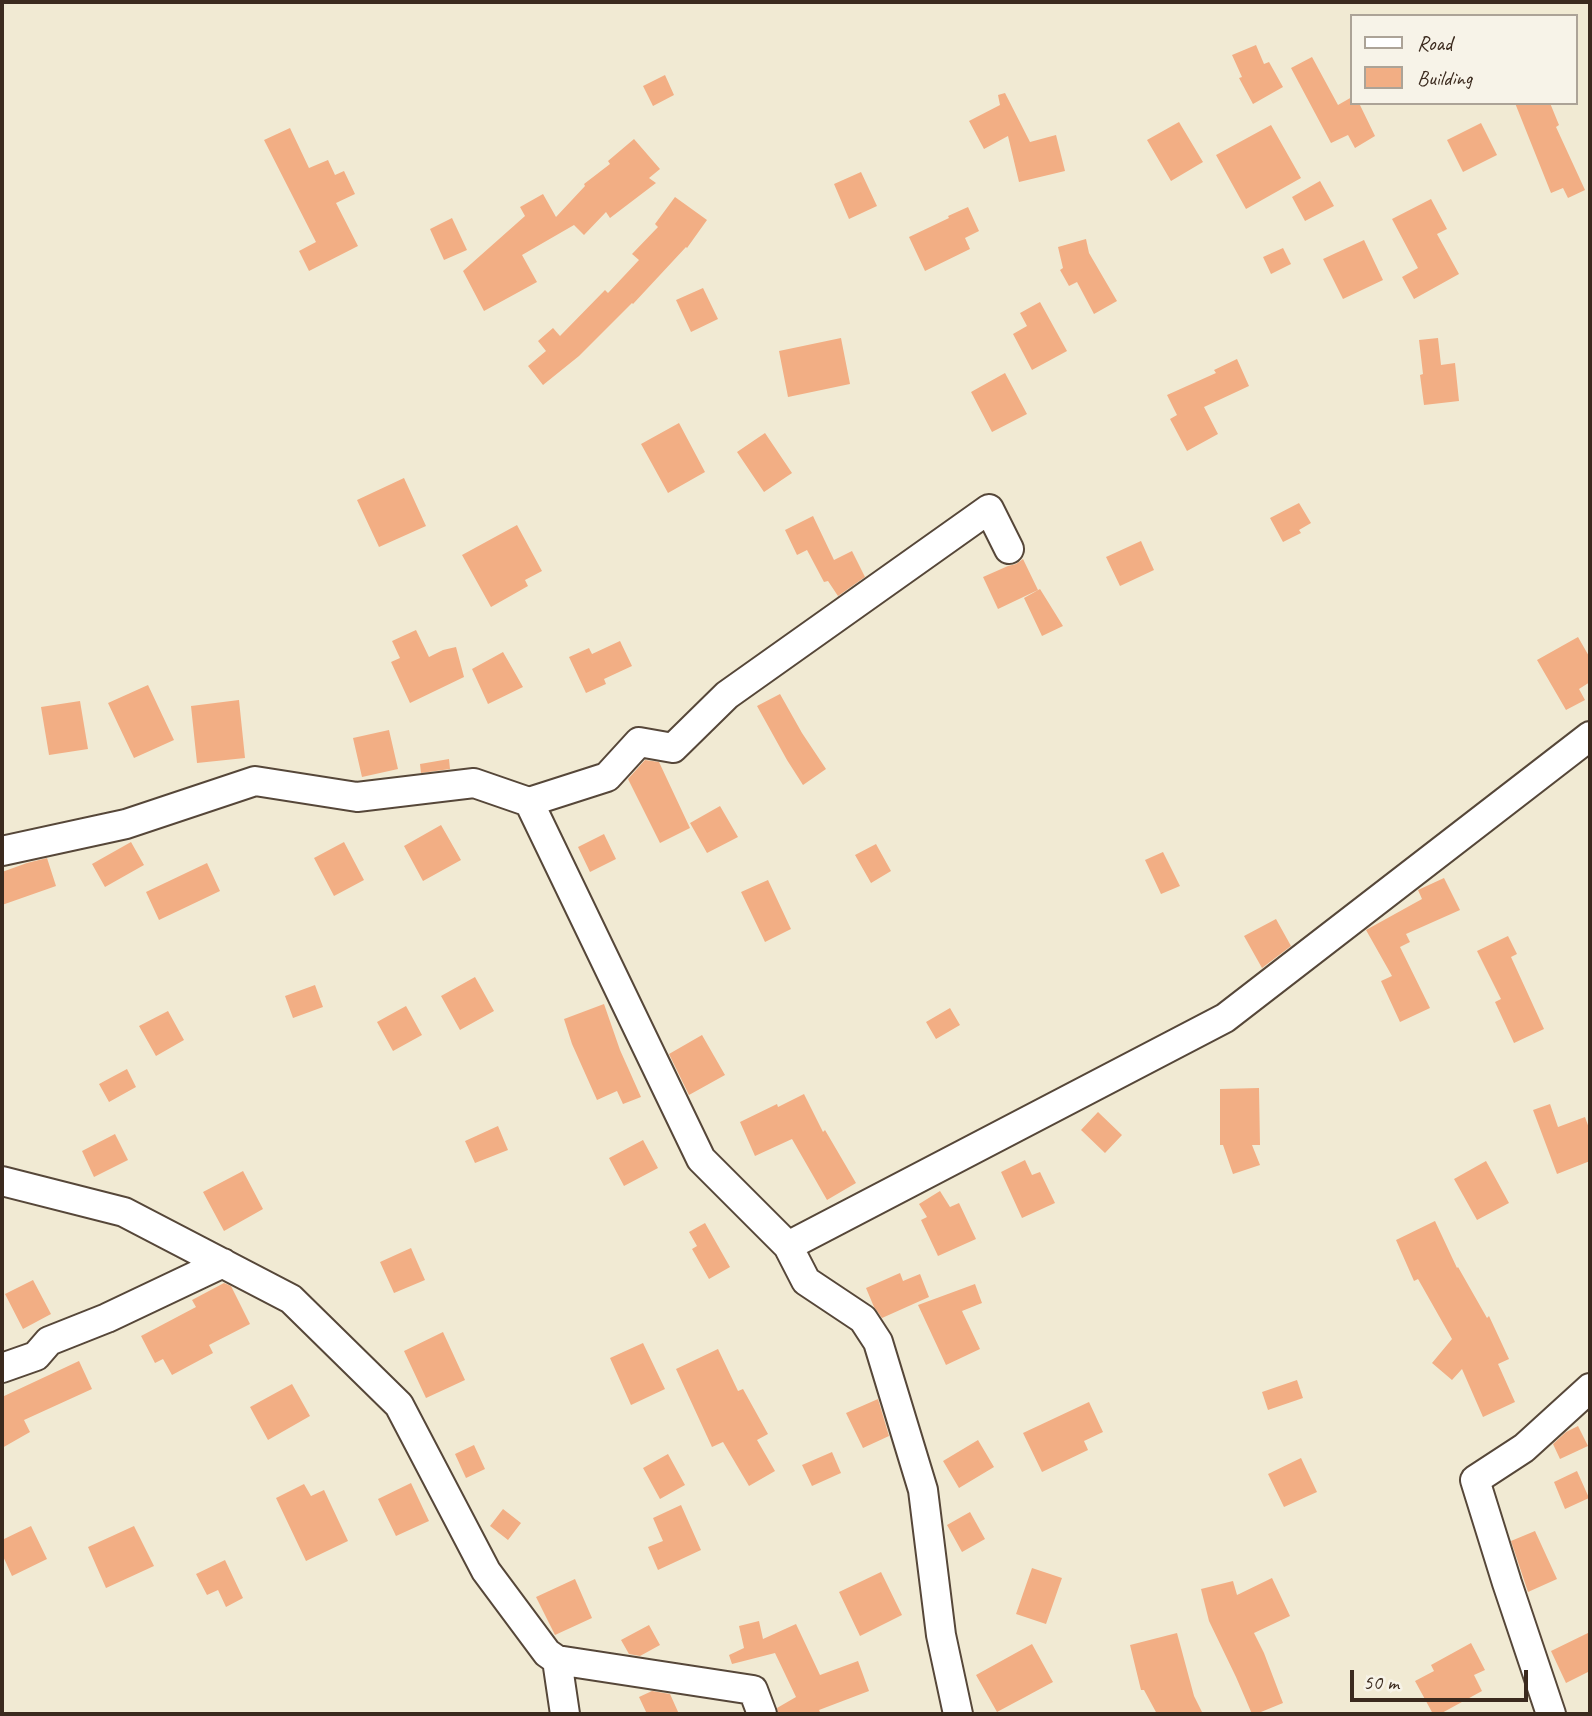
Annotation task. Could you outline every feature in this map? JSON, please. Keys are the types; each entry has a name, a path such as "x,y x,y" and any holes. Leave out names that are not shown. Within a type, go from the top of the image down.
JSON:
{"street":[{"path":"2,851 126,824 255,781 357,797 474,782 529,802 607,777 639,742 673,748 727,695 989,509 1009,549"},
{"path":"788,1246 1225,1018 1590,736"},
{"path":"529,802 701,1158 788,1246 806,1281 863,1319 877,1342 923,1490 942,1635 958,1714"},
{"path":"2,1181 124,1212 291,1299 399,1405 486,1571 547,1653 557,1660 758,1702"},
{"path":"2,1368 36,1356 49,1341 107,1318 223,1264"},
{"path":"1551,1714 1475,1480 1524,1448 1590,1388"},
{"path":"557,1660 565,1714"}],"building":[{"path":"1256,45 1264,64 1269,62 1283,87 1253,104 1239,78 1242,77 1232,55"},
{"path":"1312,57 1338,105 1350,98 1350,105 1360,105 1375,136 1355,148 1348,135 1331,143 1291,68"},
{"path":"665,75 674,95 653,106 643,86"},
{"path":"1005,93 1030,142 1056,135 1065,171 1019,182 1008,136 984,149 969,121 1000,105 998,95"},
{"path":"1516,105 1551,105 1559,125 1556,127 1585,190 1568,198 1563,188 1551,193"},
{"path":"1179,122 1203,162 1171,181 1147,140"},
{"path":"1481,123 1497,155 1463,172 1447,140"},
{"path":"1271,125 1301,178 1246,209 1216,155"},
{"path":"290,128 309,168 328,160 335,175 344,171 355,194 336,203 358,246 309,271 299,251 316,242 264,140"},
{"path":"634,139 660,169 649,178 656,183 610,218 606,212 584,235 574,225 522,255 537,282 484,311 463,271 525,216 520,207 543,194 556,217 584,184 610,164 608,161"},
{"path":"861,172 877,206 849,219 834,184"},
{"path":"1320,181 1334,206 1305,221 1292,197"},
{"path":"675,197 707,220 687,248 633,304 579,356 543,385 528,366 546,351 538,341 553,328 560,336 605,290 608,293 639,260 632,254 658,227 655,224"},
{"path":"1431,199 1447,229 1437,234 1459,274 1414,299 1402,277 1418,268 1392,219"},
{"path":"968,207 979,231 965,238 970,249 925,271 909,237"},
{"path":"452,218 467,250 444,260 430,229"},
{"path":"1086,239 1089,253 1117,301 1094,314 1077,282 1069,286 1060,270 1063,268 1058,247"},
{"path":"1364,240 1383,280 1343,299 1323,259"},
{"path":"1283,248 1291,264 1271,274 1263,257"},
{"path":"703,288 718,319 691,332 676,300"},
{"path":"1040,302 1067,351 1032,370 1013,334 1027,326 1020,313"},
{"path":"841,338 850,384 788,397 779,351"},
{"path":"1438,338 1441,365 1455,363 1459,401 1424,405 1419,340"},
{"path":"1237,359 1249,386 1204,407 1218,434 1187,451 1170,419 1177,415 1167,395 1216,373 1214,370"},
{"path":"1005,373 1027,414 992,432 971,392"},
{"path":"679,423 705,472 668,493 641,444"},
{"path":"765,433 792,473 764,492 737,452"},
{"path":"404,478 426,526 379,547 357,500"},
{"path":"1299,503 1311,523 1299,530 1301,533 1283,542 1270,518"},
{"path":"813,516 834,560 852,551 865,577 838,596 828,581 824,582 807,550 797,555 785,530"},
{"path":"517,525 542,571 525,580 528,586 491,607 462,555"},
{"path":"1141,541 1154,570 1120,586 1106,557"},
{"path":"1023,559 1038,590 998,609 983,577"},
{"path":"1040,589 1063,626 1042,636 1024,598"},
{"path":"416,630 429,657 456,647 464,677 410,703 391,662 400,658 392,641"},
{"path":"1578,637 1590,658 1590,682 1579,689 1585,700 1566,710 1537,660"},
{"path":"620,641 632,666 604,679 606,684 586,693 569,657 589,648 592,654"},
{"path":"503,652 523,687 488,704 472,669"},
{"path":"148,685 174,740 134,758 108,703"},
{"path":"780,694 826,769 803,785 757,706"},
{"path":"239,700 245,758 197,763 191,706"},
{"path":"80,701 88,749 49,755 41,707"},
{"path":"389,730 398,769 362,777 353,738"},
{"path":"449,759 450,769 421,773 420,764"},
{"path":"645,760 659,762 690,828 660,843 628,779"},
{"path":"720,806 738,837 707,853 690,823"},
{"path":"441,825 461,860 423,881 404,846"},
{"path":"604,834 616,859 590,872 578,847"},
{"path":"131,842 144,865 105,887 92,864"},
{"path":"344,842 364,880 334,896 314,858"},
{"path":"876,844 891,871 871,883 855,855"},
{"path":"1163,852 1180,886 1161,894 1145,860"},
{"path":"47,858 56,886 2,905 2,872"},
{"path":"207,863 220,891 159,920 146,892"},
{"path":"1444,878 1460,910 1406,934 1410,942 1400,947 1430,1008 1400,1022 1381,981 1392,976 1366,930 1422,899 1418,890"},
{"path":"768,880 791,929 765,942 741,892"},
{"path":"1276,919 1291,946 1262,968 1244,936"},
{"path":"1508,936 1517,954 1511,957 1544,1029 1514,1043 1495,1002 1501,999 1477,951"},
{"path":"475,977 494,1011 460,1030 441,996"},
{"path":"315,985 323,1007 293,1018 285,996"},
{"path":"604,1004 620,1050 641,1097 623,1104 617,1091 597,1100 564,1019"},
{"path":"406,1006 422,1035 393,1051 377,1022"},
{"path":"950,1008 960,1025 936,1039 926,1022"},
{"path":"168,1011 184,1040 156,1056 139,1026"},
{"path":"702,1035 725,1075 689,1095 669,1054"},
{"path":"127,1069 136,1087 109,1102 99,1084"},
{"path":"1259,1088 1260,1145 1252,1145 1260,1165 1233,1174 1223,1145 1220,1145 1220,1089"},
{"path":"804,1094 823,1132 825,1130 856,1183 827,1200 792,1139 755,1156 740,1122"},
{"path":"1550,1104 1558,1127 1585,1117 1590,1131 1590,1161 1557,1174 1533,1110"},
{"path":"1098,1112 1122,1135 1105,1153 1081,1130"},
{"path":"498,1126 508,1150 475,1163 465,1141"},
{"path":"115,1134 128,1160 94,1177 82,1151"},
{"path":"643,1140 658,1168 624,1186 609,1158"},
{"path":"1025,1160 1032,1175 1040,1172 1055,1203 1022,1218 1001,1172"},
{"path":"1486,1161 1509,1203 1477,1220 1454,1179"},
{"path":"243,1171 263,1209 224,1231 203,1192"},
{"path":"940,1191 950,1207 959,1203 976,1239 938,1256 921,1220 927,1217 919,1204"},
{"path":"1435,1221 1457,1268 1487,1318 1489,1316 1509,1359 1498,1364 1515,1402 1483,1417 1462,1369 1452,1380 1432,1363 1452,1339 1418,1279 1414,1281 1396,1240"},
{"path":"705,1223 730,1267 709,1279 692,1249 697,1246 689,1232"},
{"path":"411,1248 425,1280 394,1293 380,1262"},
{"path":"900,1273 903,1281 920,1274 929,1297 882,1318 866,1288"},
{"path":"33,1280 51,1314 23,1329 5,1294"},
{"path":"224,1283 231,1286 250,1324 209,1345 213,1353 172,1375 163,1359 155,1363 141,1336 196,1307 192,1300"},
{"path":"975,1284 982,1303 962,1311 980,1349 946,1365 918,1305"},
{"path":"443,1332 465,1380 426,1398 404,1351"},
{"path":"643,1343 665,1389 631,1405 610,1358"},
{"path":"718,1349 738,1391 743,1389 768,1434 757,1440 775,1471 749,1486 723,1442 712,1447 676,1369"},
{"path":"79,1361 92,1389 24,1420 30,1432 2,1448 2,1397"},
{"path":"1297,1380 1303,1398 1268,1410 1262,1392"},
{"path":"292,1384 310,1416 268,1440 250,1407"},
{"path":"878,1399 889,1436 863,1448 846,1413"},
{"path":"1089,1402 1103,1432 1084,1441 1088,1450 1042,1472 1023,1433"},
{"path":"1578,1426 1588,1446 1560,1459 1553,1444 1566,1432"},
{"path":"978,1440 994,1467 959,1488 943,1461"},
{"path":"474,1445 485,1469 466,1478 455,1454"},
{"path":"832,1452 841,1473 812,1486 802,1465"},
{"path":"668,1454 685,1485 660,1499 643,1468"},
{"path":"1301,1458 1317,1492 1284,1507 1268,1474"},
{"path":"1577,1471 1589,1498 1565,1509 1554,1482"},
{"path":"411,1483 429,1521 396,1536 378,1499"},
{"path":"304,1484 311,1496 324,1490 348,1541 306,1561 276,1498"},
{"path":"681,1505 701,1550 658,1570 648,1547 663,1541 653,1518"},
{"path":"503,1509 521,1523 508,1540 490,1526"},
{"path":"970,1512 985,1539 962,1552 947,1525"},
{"path":"31,1526 47,1559 12,1576 2,1554 2,1540"},
{"path":"134,1526 154,1566 106,1588 88,1547"},
{"path":"1535,1531 1557,1579 1528,1592 1511,1541"},
{"path":"225,1560 243,1598 226,1607 218,1590 207,1595 196,1574"},
{"path":"1032,1568 1062,1578 1046,1624 1016,1614"},
{"path":"881,1572 902,1615 860,1636 839,1592"},
{"path":"1272,1578 1290,1616 1254,1633 1283,1703 1252,1714 1209,1621 1201,1589 1233,1581 1237,1595"},
{"path":"575,1579 592,1618 555,1635 536,1597"},
{"path":"759,1621 763,1639 796,1624 820,1675 858,1661 869,1691 819,1710 821,1714 778,1714 777,1708 796,1697 775,1653 732,1664 729,1655 744,1648 739,1626"},
{"path":"649,1625 660,1645 640,1656 629,1654 621,1640"},
{"path":"1590,1632 1590,1671 1566,1683 1551,1651"},
{"path":"1177,1633 1194,1696 1203,1714 1157,1714 1144,1690 1141,1690 1130,1645"},
{"path":"1471,1643 1485,1670 1474,1675 1482,1691 1440,1714 1433,1714 1415,1681 1434,1671 1431,1665"},
{"path":"1032,1644 1053,1682 997,1712 976,1675"},
{"path":"652,1691 670,1694 679,1714 647,1714 639,1697"}]}
